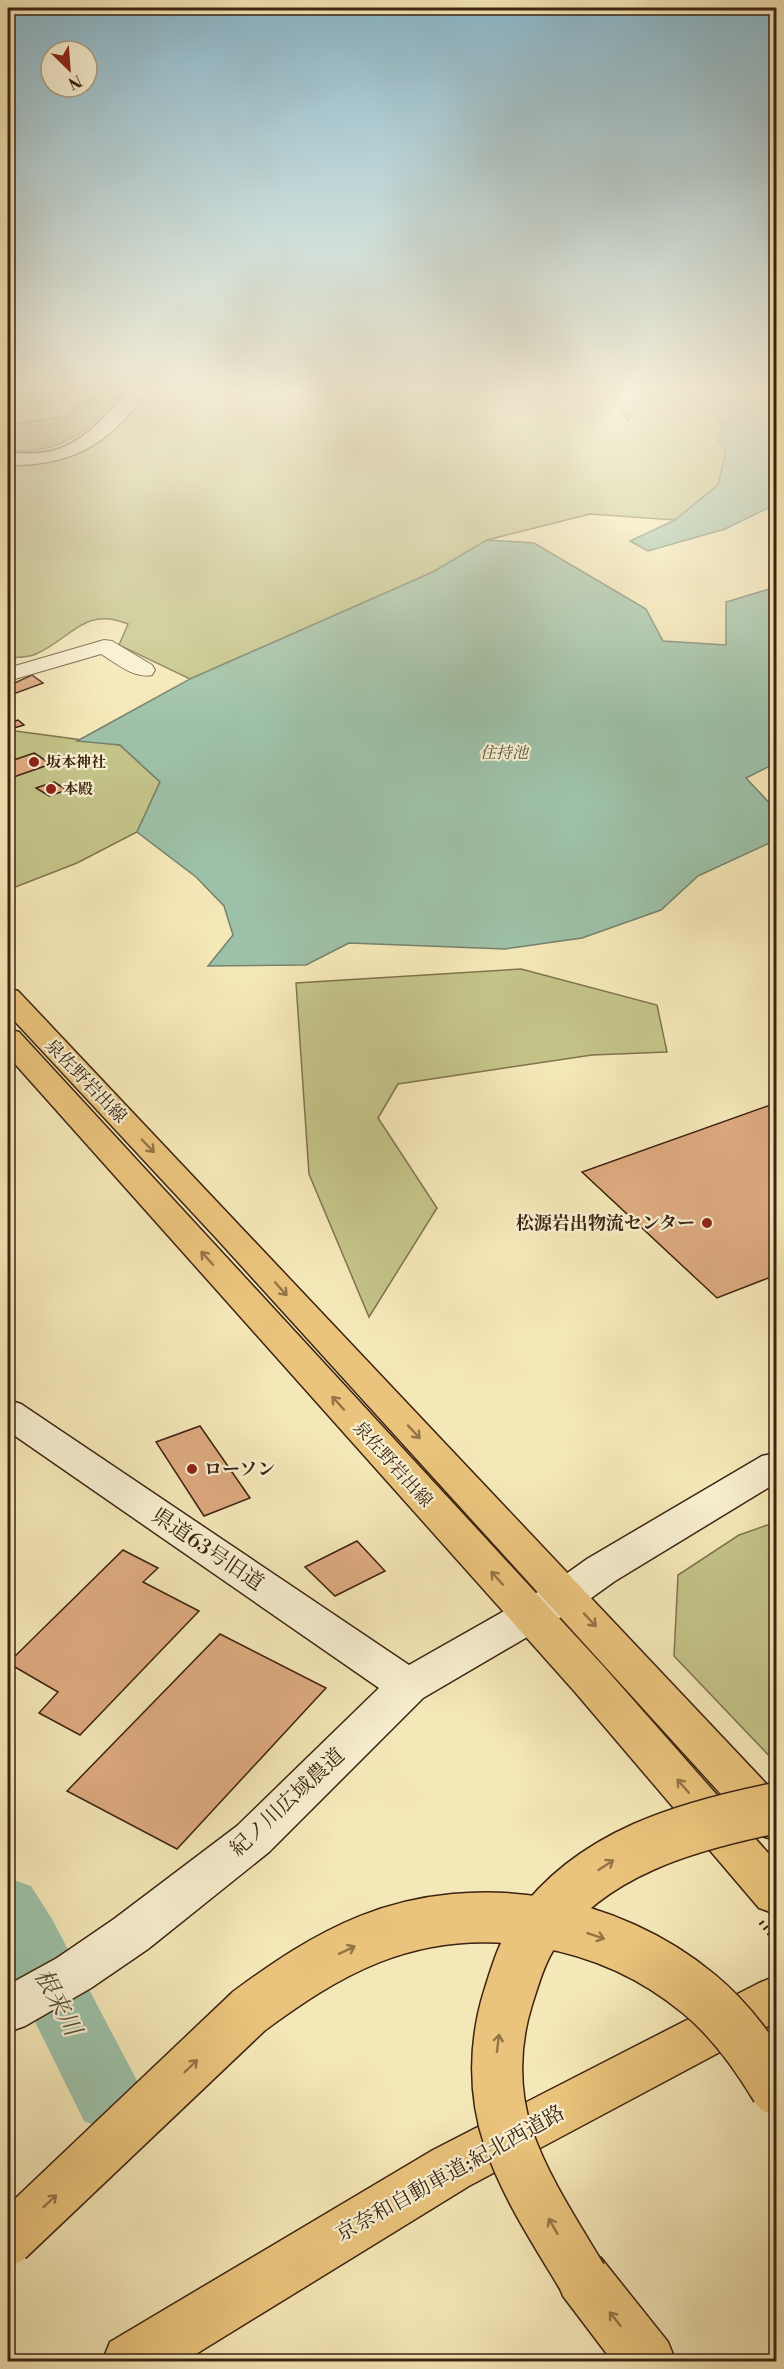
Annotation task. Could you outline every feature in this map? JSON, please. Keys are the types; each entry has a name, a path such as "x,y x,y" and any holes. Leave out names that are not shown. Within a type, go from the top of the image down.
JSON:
{"main road":[{"name":"泉佐野岩出線","path":"8,996 777,1824"},
{"name":"泉佐野岩出線","path":"8,1038 531,1615 777,1894"},
{"path":"648,2361 582,2277 521,2167 502,2115 496,2063 502,2015 517,1970 536,1931 568,1894 606,1863 702,1824 777,1808"},
{"path":"8,2240 257,2005 299,1975 347,1949 398,1928 452,1917 507,1915 570,1927 621,1945 675,1974 720,2011 763,2066 777,2089"},
{"name":"京奈和自動車道;紀北西道路","path":"130,2361 451,2168 775,1998"}],"street":[{"path":"8,675 104,646 144,670"},
{"name":"県道63号旧道","path":"8,1413 408,1686"},
{"name":"紀ノ川広域農道","path":"11,2008 74,1973 132,1934 253,1839 408,1686 566,1595 601,1570 777,1466"}],"shaded area":[{"path":"8,502 698,502 675,520 590,514 487,540 433,572 190,679 119,645 128,624 113,619 89,621 36,654 8,658"},
{"path":"8,730 120,745 160,782 137,832 77,863 8,890"},
{"path":"521,969 657,1005 667,1052 592,1055 398,1084 378,1118 437,1208 369,1317 309,1174 296,983"},
{"path":"776,1522 776,1763 674,1656 678,1575 739,1535"}],"water":[{"path":"698,502 776,502 776,509 766,509 725,529 648,551 630,541 675,520"},
{"name":"住持池","path":"487,540 534,543 646,609 663,641 726,645 726,602 776,587 776,763 746,778 776,810 776,840 698,876 661,910 582,938 505,949 349,943 306,965 208,966 233,935 224,906 196,877 137,832 160,782 120,745 77,741 190,679 433,572"}],"building":[{"path":"32,675 43,683 8,696 8,686"},
{"path":"18,720 24,725 8,730 8,723"},
{"path":"34,753 51,764 8,779 8,762"},
{"name":"本殿","path":"54,782 67,790 49,796 36,788"},
{"name":"松源岩出物流センター","path":"776,1103 776,1275 717,1298 582,1172"},
{"path":"200,1426 250,1498 204,1516 156,1442"},
{"path":"357,1541 385,1571 335,1596 305,1567"},
{"path":"123,1550 158,1568 143,1582 199,1611 80,1735 39,1713 58,1692 8,1663"},
{"path":"220,1634 326,1688 177,1849 67,1791"}],"waterway":[{"name":"根来川","path":"8,1906 28,1940 109,2098"}],"place":[{"name":"坂本神社","path":"34,762"},
{"name":"本殿","path":"51,789"},
{"name":"松源岩出物流センター","path":"707,1223"},
{"name":"ローソン","path":"192,1469"}]}
